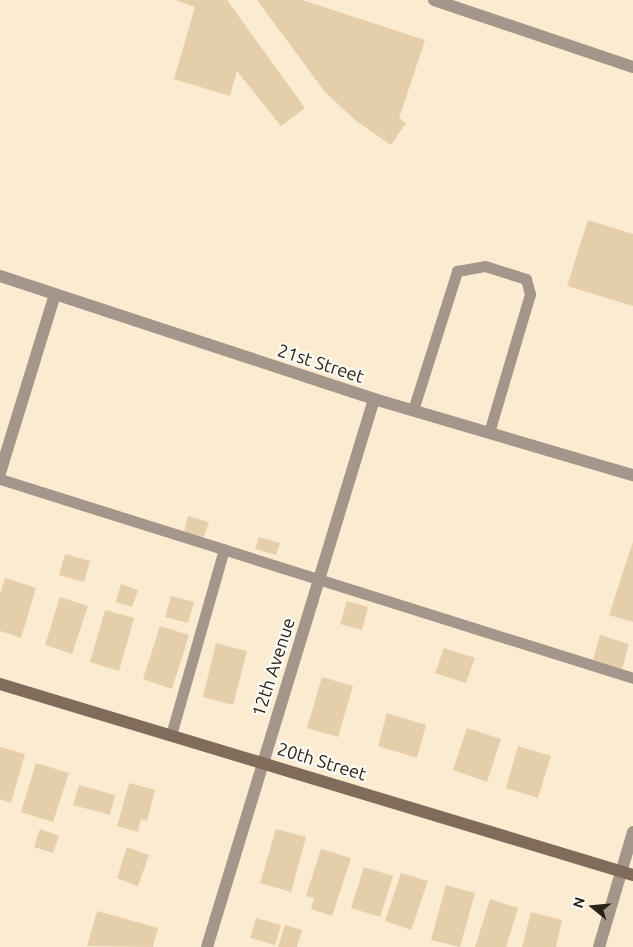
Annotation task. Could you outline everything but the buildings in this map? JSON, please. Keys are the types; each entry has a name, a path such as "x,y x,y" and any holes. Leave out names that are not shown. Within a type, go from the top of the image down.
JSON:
{"street":[{"path":"434,0 633,67"},
{"name":"21st Street","path":"0,276 374,398 633,475"},
{"path":"0,473 54,294"},
{"name":"12th Avenue","path":"207,947 261,760 320,579 374,398"},
{"name":"20th Street","path":"0,684 261,760 627,873"},
{"path":"599,947 627,873 633,832"}],"lane":[{"path":"413,410 457,271 485,266 526,279 530,294 489,432"},
{"path":"0,479 633,678"},
{"path":"171,735 224,549"}]}
